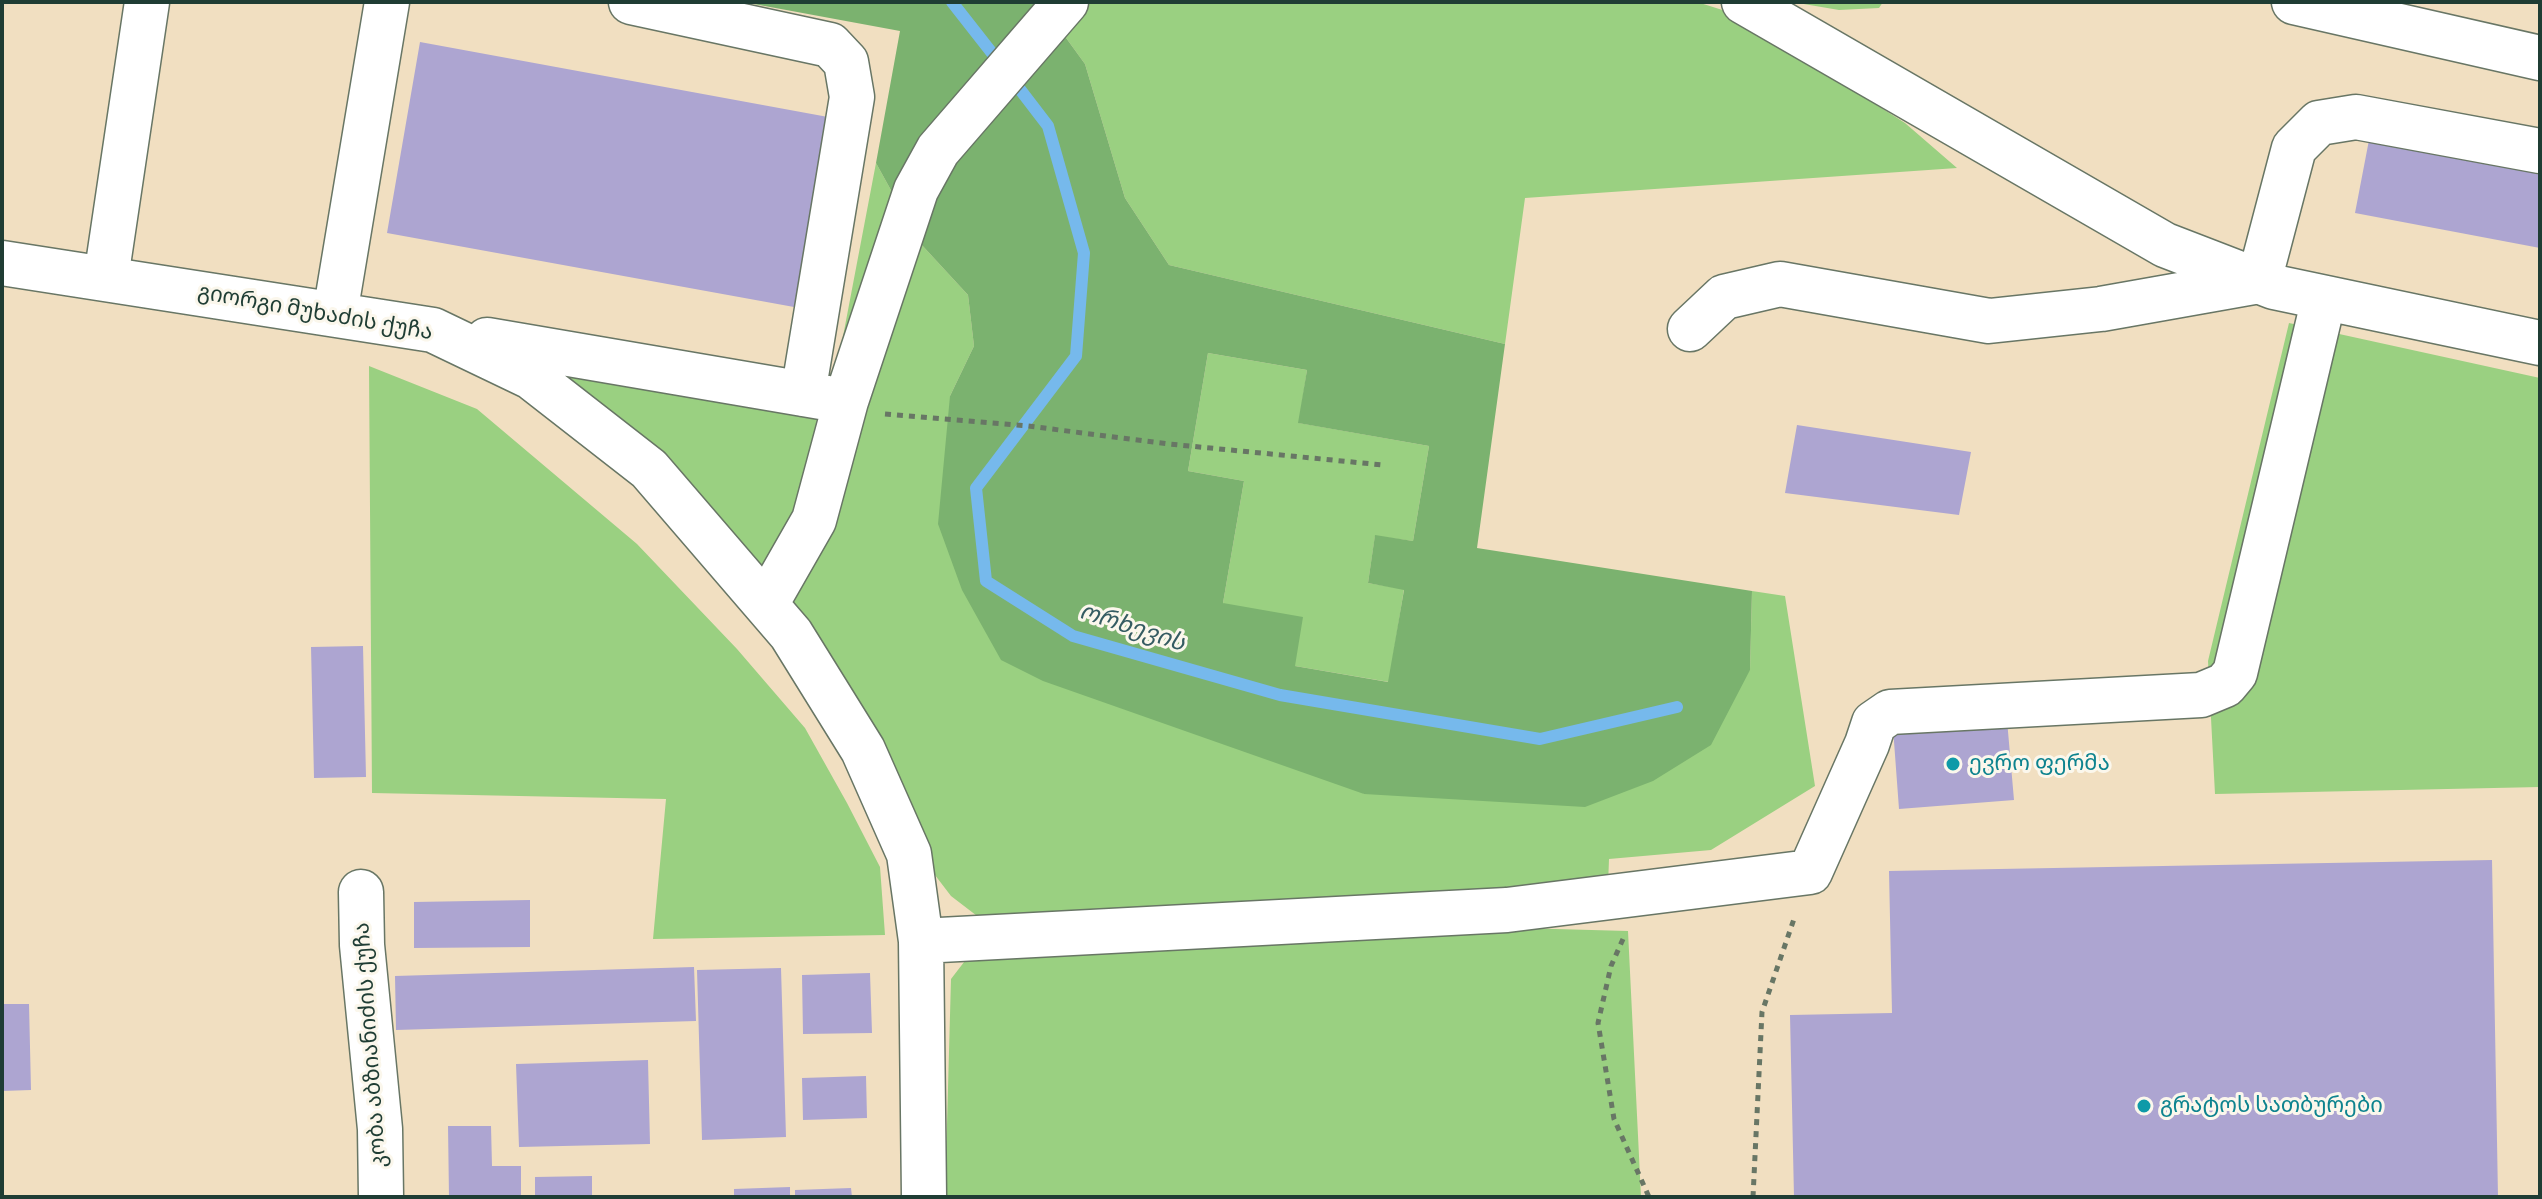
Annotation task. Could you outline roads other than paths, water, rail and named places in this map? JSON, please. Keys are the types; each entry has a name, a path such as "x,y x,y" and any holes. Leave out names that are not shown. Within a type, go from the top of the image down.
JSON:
{"street":[{"path":"106,278 147,2"},
{"path":"335,314 387,2"},
{"path":"631,2 830,45 846,62 852,97 803,394"},
{"path":"766,604 814,520 846,401 916,190 938,150 1066,2"},
{"path":"1744,2 2165,245 2259,281 2324,298 2540,343"},
{"path":"2294,2 2540,58"},
{"path":"2259,281 2294,148 2319,123 2356,117 2540,151"},
{"name":"გიორგი მუხაძის ქუჩა","path":"2,263 433,330 531,377 649,469 791,634 863,750 909,854 921,941 924,1197"},
{"path":"1690,329 1724,297 1780,284 1989,321 2101,309 2259,281"},
{"path":"921,941 1502,910 1810,872 1874,723 1890,712 2201,695 2225,685 2235,673 2324,298"},
{"path":"433,330 846,401"},
{"name":"კობა აბზიანიძის ქუჩა","path":"361,892 362,945 380,1129 381,1197"}],"waterway":[{"name":"ორხევის","path":"952,2 999,62"},
{"name":"ორხევის","path":"1012,79 1048,126 1084,253 1076,356 976,488 986,581 1073,636 1280,695 1540,739 1677,707"}],"place":[{"name":"ევრო ფერმა","path":"1953,764"},
{"name":"გრატოს სათბურები","path":"2144,1106"}]}
